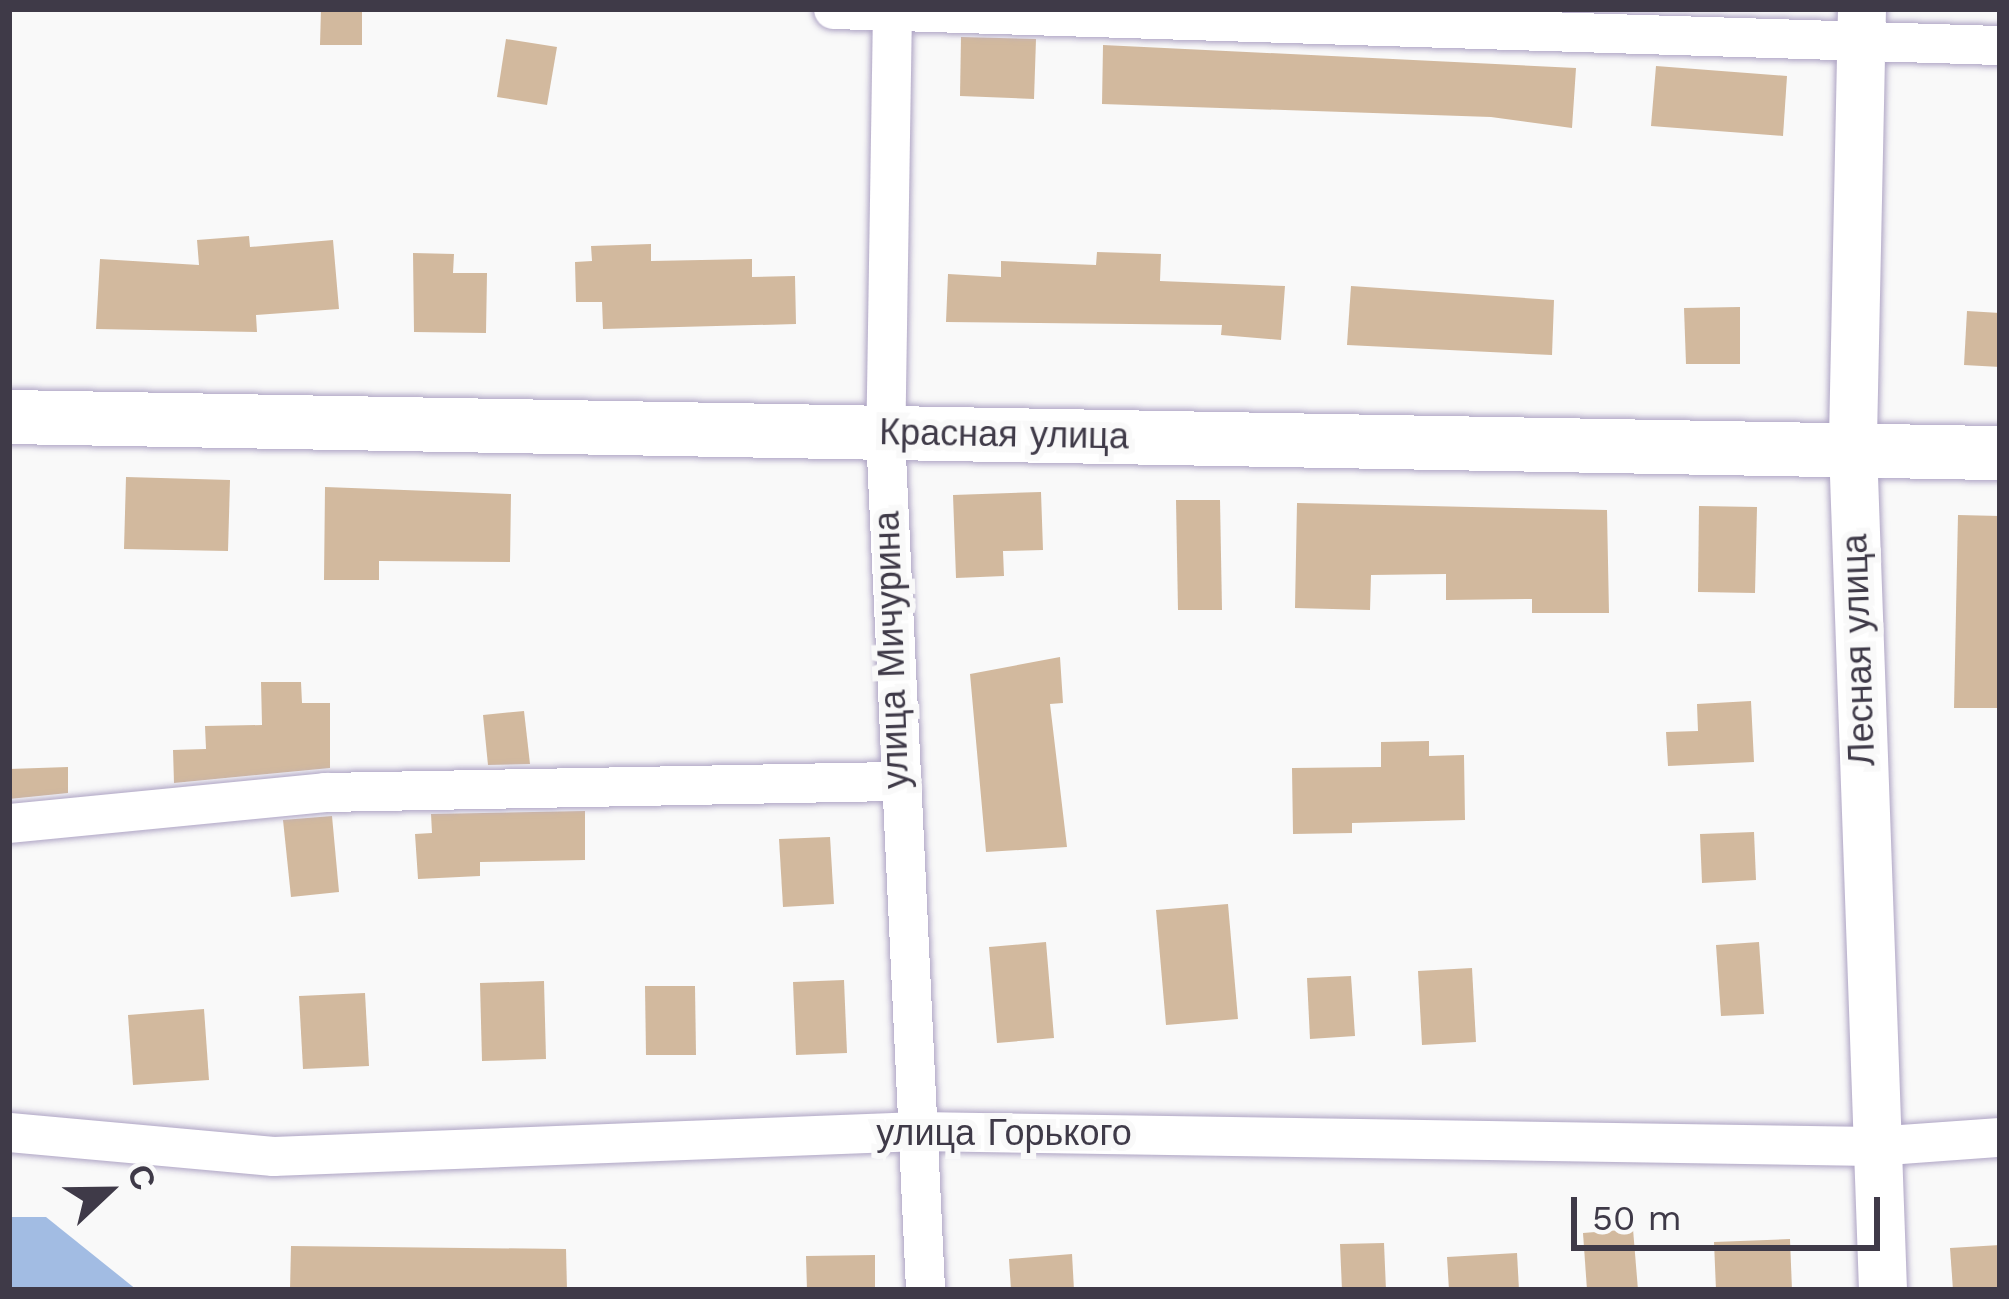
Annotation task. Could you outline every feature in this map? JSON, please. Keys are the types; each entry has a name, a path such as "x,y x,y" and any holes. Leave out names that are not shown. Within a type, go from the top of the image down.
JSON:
{"main road":[{"name":"Красная улица","path":"9,417 2000,454"}],"street":[{"path":"833,9 1862,24 2000,45"},
{"name":"улица Мичурина","path":"892,11 885,434 895,782 925,1290"},
{"name":"Лесная улица","path":"1862,24 1853,448 1873,1145 1883,1290"},
{"path":"9,823 325,792 895,782"},
{"name":"улица Горького","path":"9,1132 273,1156 919,1131 1873,1145 2000,1137"}],"water":[{"path":"9,1217 46,1217 137,1290 9,1290"}],"building":[{"path":"321,9 362,9 362,45 320,45"},
{"path":"961,37 1036,39 1034,99 960,96"},
{"path":"506,39 557,47 547,105 497,97"},
{"path":"1103,45 1576,68 1572,128 1491,117 1102,104"},
{"path":"1656,66 1787,76 1783,136 1651,126"},
{"path":"249,236 250,247 333,240 339,309 256,315 257,332 96,329 100,259 199,265 197,240"},
{"path":"651,244 651,261 752,259 752,277 795,276 796,324 603,329 602,302 576,302 575,262 592,261 591,246"},
{"path":"1097,252 1161,254 1160,281 1285,286 1281,340 1221,335 1222,325 946,322 948,274 1001,277 1001,261 1096,265"},
{"path":"413,253 454,254 453,273 487,273 486,333 414,332"},
{"path":"1351,286 1554,300 1552,355 1347,345"},
{"path":"1740,307 1740,364 1686,364 1684,308"},
{"path":"1967,311 2000,313 2000,367 1964,365"},
{"path":"126,477 230,480 228,551 124,549"},
{"path":"325,487 511,494 510,562 379,561 379,580 324,580"},
{"path":"1041,492 1043,550 1003,551 1004,576 956,578 953,495"},
{"path":"1176,500 1220,500 1222,610 1178,610"},
{"path":"1297,503 1607,510 1609,613 1532,613 1532,599 1446,600 1446,574 1371,575 1370,610 1295,608"},
{"path":"1699,506 1757,507 1755,593 1698,592"},
{"path":"1958,515 2000,516 2000,708 1954,708"},
{"path":"1060,657 1063,703 1050,704 1067,847 986,852 970,674"},
{"path":"261,682 301,682 302,703 330,703 330,768 174,783 173,750 206,749 205,726 262,725"},
{"path":"1751,701 1754,762 1668,766 1666,732 1698,731 1697,704"},
{"path":"524,711 530,764 488,765 483,715"},
{"path":"1429,741 1429,756 1464,755 1465,820 1352,823 1352,833 1293,834 1292,768 1381,767 1381,742"},
{"path":"68,767 68,793 9,799 9,769"},
{"path":"585,811 585,860 480,862 480,876 418,879 415,834 432,833 431,814"},
{"path":"332,816 339,892 291,897 283,820"},
{"path":"1754,832 1756,880 1702,883 1700,834"},
{"path":"830,837 834,904 783,907 779,839"},
{"path":"1228,904 1238,1019 1166,1025 1156,910"},
{"path":"1046,942 1054,1038 997,1043 989,947"},
{"path":"1759,942 1764,1014 1721,1016 1716,945"},
{"path":"1472,968 1476,1042 1422,1045 1418,971"},
{"path":"1351,976 1355,1036 1310,1039 1307,978"},
{"path":"844,980 847,1053 796,1055 793,982"},
{"path":"544,981 546,1059 482,1061 480,983"},
{"path":"645,986 695,986 696,1055 646,1055"},
{"path":"365,993 369,1066 303,1069 299,996"},
{"path":"204,1009 209,1080 133,1085 128,1015"},
{"path":"1633,1229 1638,1290 1587,1290 1583,1233"},
{"path":"1790,1239 1792,1290 1716,1290 1714,1242"},
{"path":"1384,1243 1386,1290 1342,1290 1340,1244"},
{"path":"2000,1245 2000,1290 1953,1290 1950,1248"},
{"path":"291,1246 566,1249 567,1290 290,1290"},
{"path":"1517,1253 1519,1290 1449,1290 1447,1257"},
{"path":"1072,1254 1074,1290 1011,1290 1009,1259"},
{"path":"875,1255 875,1290 807,1290 806,1256"}]}
